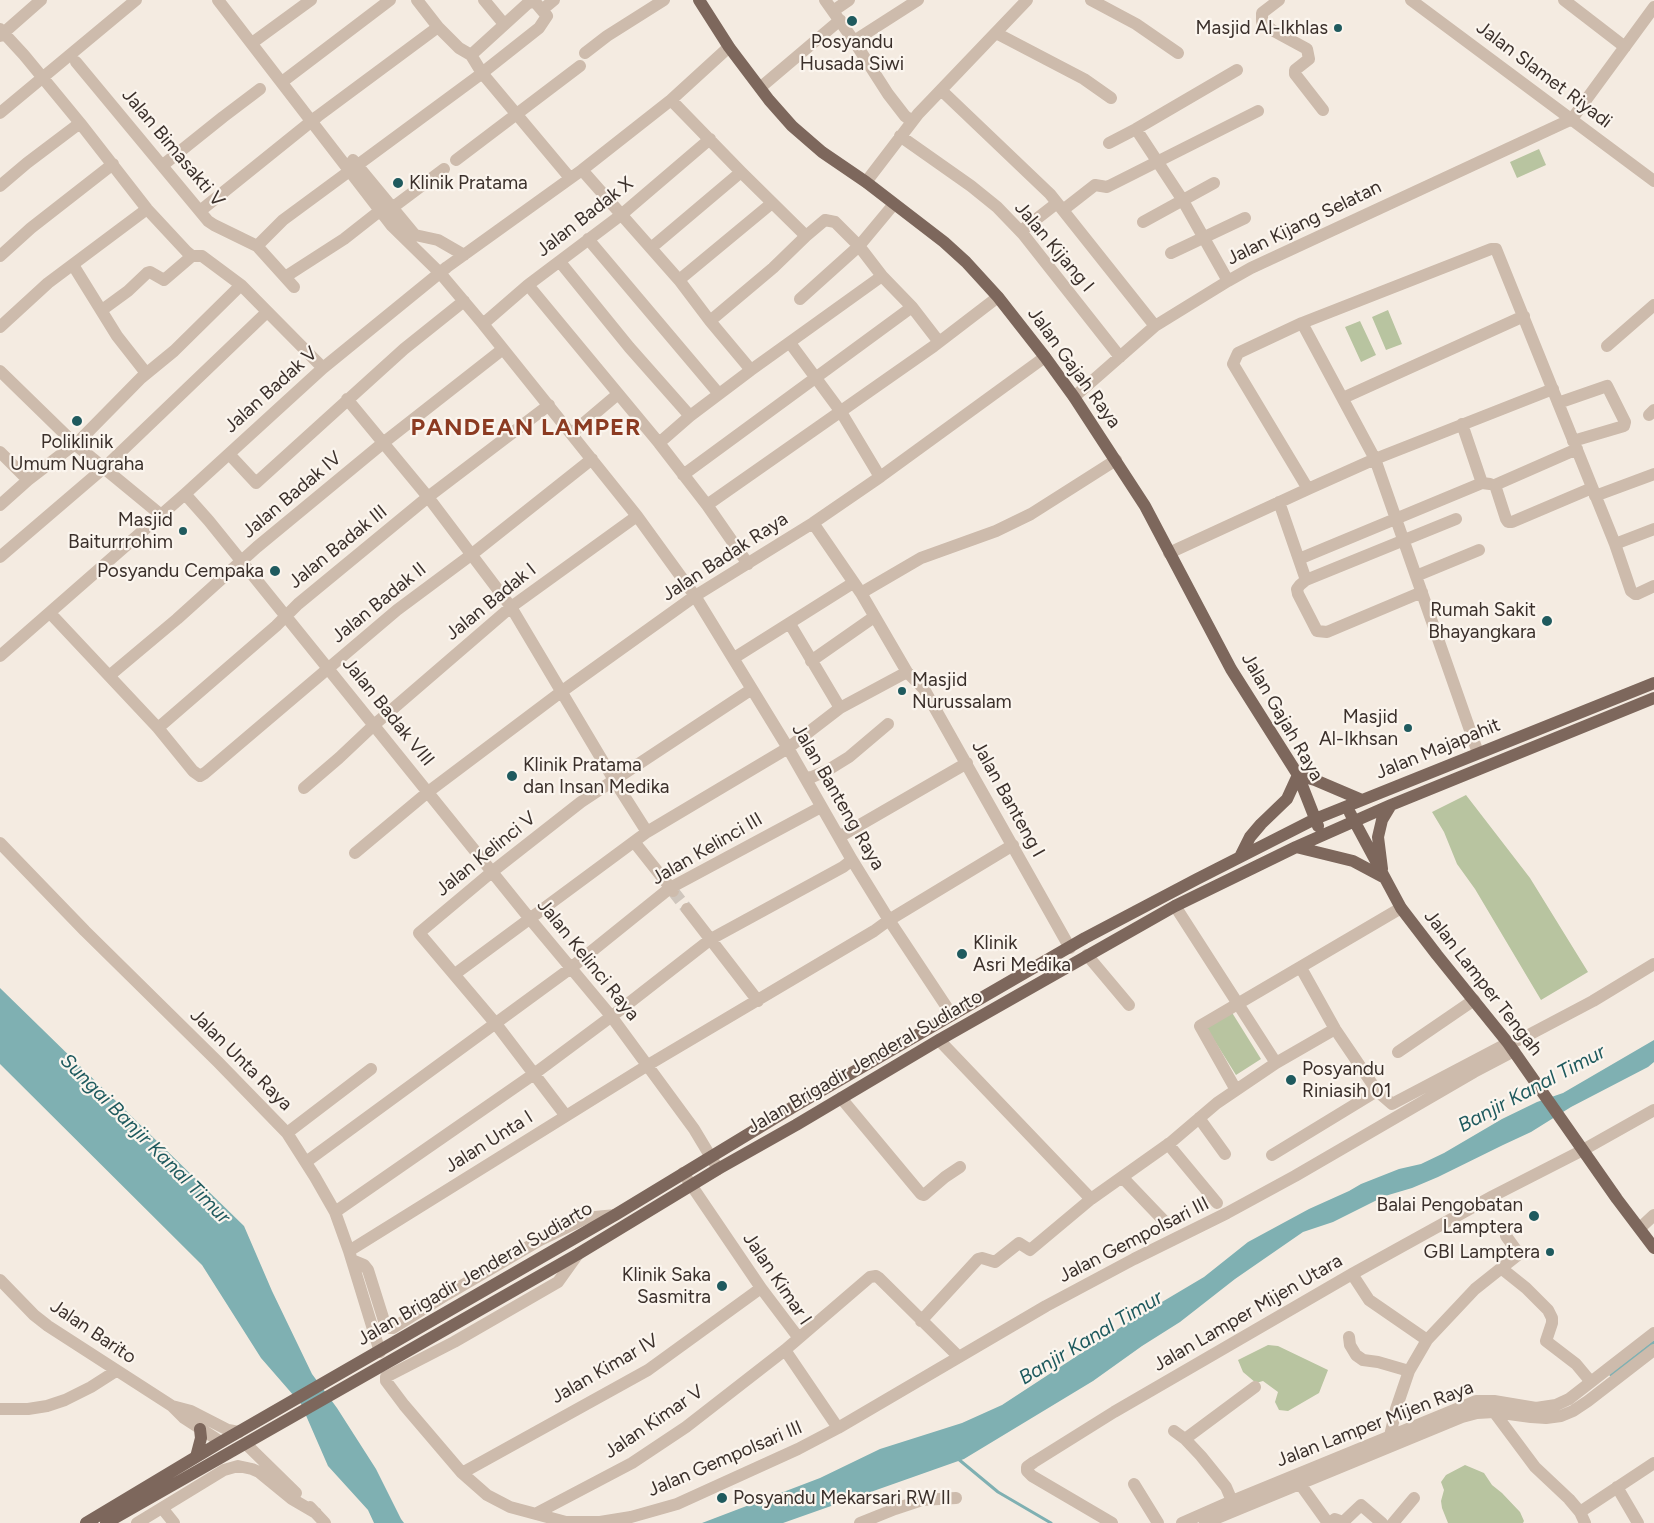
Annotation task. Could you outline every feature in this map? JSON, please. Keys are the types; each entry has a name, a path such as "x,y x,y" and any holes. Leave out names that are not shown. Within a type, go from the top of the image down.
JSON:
{"main road":[{"name":"Jalan Gajah Raya","path":"699,0 729,47 780,112 812,145 866,182 944,242 984,280 1045,357 1116,460 1144,506 1231,669 1298,775 1315,820 1323,835"},
{"name":"Jalan Majapahit","path":"1240,857 1315,820 1362,800 1424,777 1478,753 1654,683"},
{"name":"Jalan Majapahit","path":"1296,847 1391,805 1654,698"},
{"path":"1582,711 1592,722"},
{"path":"1240,857 1250,837 1287,799 1298,775 1315,780 1362,800"},
{"path":"1383,877 1378,837 1382,820 1391,805"},
{"name":"Jalan Lamper Tengah","path":"1346,807 1383,877 1402,908 1511,1047 1654,1248"},
{"path":"1296,847 1353,861 1383,877"},
{"name":"Jalan Brigadir Jenderal Sudiarto","path":"261,1427 358,1371 578,1254 718,1169 1087,955 1175,906 1296,847"},
{"name":"Jalan Brigadir Jenderal Sudiarto","path":"358,1371 380,1352 952,1015 1085,938 1240,857"},
{"path":"870,1063 878,1076"},
{"path":"86,1523 239,1432 261,1427"},
{"path":"106,1523 246,1444 261,1427"},
{"path":"196,1457 201,1438 200,1429"}],"street":[{"path":"41,0 1,33 24,54 80,122 147,209 186,252 192,256 202,256 242,285 323,368"},
{"path":"0,113 136,0"},
{"path":"218,0 255,41"},
{"path":"228,0 255,41 354,169 387,208 415,235 438,240 464,255"},
{"path":"255,41 311,0"},
{"path":"285,80 390,0"},
{"path":"417,0 438,27 458,48 472,55 482,73 570,178"},
{"path":"484,0 504,24"},
{"path":"539,7 554,0"},
{"path":"585,53 607,36 664,0"},
{"path":"825,0 888,94 905,116 912,121"},
{"path":"761,87 836,16 849,0"},
{"path":"854,42 918,0"},
{"path":"866,182 912,121 1027,0"},
{"path":"1091,0 1136,24 1178,53"},
{"path":"1279,0 1262,14 1262,22 1272,30 1305,47 1309,58 1295,70 1295,74 1323,110"},
{"name":"Jalan Slamet Riyadi","path":"1411,0 1654,181"},
{"path":"1568,1 1625,47"},
{"path":"257,246 283,220 482,73 539,28 547,16 539,7 531,2 527,4 472,55"},
{"path":"1572,119 1654,7"},
{"path":"200,212 315,118 438,27"},
{"path":"996,33 1084,79 1111,98"},
{"name":"Jalan Badak V","path":"0,656 185,494 323,368 440,273 582,170 671,100 729,47"},
{"name":"Jalan Bimasakti V","path":"76,62 200,212 214,225 257,246 290,282 344,238 387,208"},
{"path":"456,160 580,66"},
{"path":"1109,143 1237,70"},
{"path":"163,165 260,89"},
{"path":"941,90 1050,194 1155,326"},
{"path":"671,100 806,236"},
{"path":"1021,231 1095,185 1107,187 1258,111"},
{"name":"Jalan Kijang Selatan","path":"1074,397 1155,326 1228,281 1274,257 1572,119"},
{"path":"0,186 80,122"},
{"path":"1136,129 1182,199 1228,281"},
{"name":"Jalan Kijang I","path":"900,136 971,186 997,207 1021,231 1120,357"},
{"name":"Jalan Badak X","path":"483,324 528,285 621,215 710,139"},
{"path":"0,256 31,228 113,164"},
{"path":"387,208 444,169"},
{"path":"582,170 679,280 751,370"},
{"path":"651,248 741,172"},
{"path":"1143,222 1214,183"},
{"path":"679,280 772,203"},
{"path":"800,299 859,246 894,204"},
{"name":"Jalan Banteng Raya","path":"387,208 392,226 440,273 504,349 637,516 695,596 788,748 852,860 952,1015"},
{"path":"0,327 48,283 147,209"},
{"path":"1171,254 1245,218"},
{"path":"710,321 773,268 825,220 830,220 835,222 859,246 882,276 912,307 939,342"},
{"path":"588,239 719,394"},
{"path":"1308,489 1233,364 1238,353 1302,323 1491,249 1496,249 1615,544 1631,591 1637,594 1654,586"},
{"path":"102,310 128,291 147,273 150,272 164,280 192,256"},
{"path":"560,262 629,347 690,416"},
{"path":"73,265 117,336 146,373"},
{"path":"659,443 690,416 751,370 882,276"},
{"path":"0,505 28,480 75,444 146,373 174,351 242,285"},
{"path":"528,285 659,443 748,564"},
{"path":"706,505 939,342 998,296"},
{"path":"229,454 256,482 404,349 464,301"},
{"path":"1607,346 1654,305"},
{"path":"683,476 912,307"},
{"path":"0,557 105,467 267,312"},
{"path":"1343,398 1524,316"},
{"path":"1302,323 1375,459 1478,753"},
{"path":"790,342 840,412 880,477"},
{"name":"Jalan Badak IV","path":"109,676 383,442 504,349"},
{"name":"Jalan Badak Raya","path":"428,792 561,692 695,596 813,523 880,477 1045,357"},
{"path":"0,370 75,444 161,515"},
{"path":"1299,558 1395,518 1488,484 1575,445 1624,426 1625,422 1604,385 1558,403"},
{"path":"1169,553 1375,459 1553,389"},
{"path":"572,433 618,394"},
{"path":"347,399 428,497 511,607 647,832"},
{"name":"Jalan Badak III","path":"158,728 276,626 285,615 428,497 549,405"},
{"path":"1462,424 1488,484 1508,522 1594,492 1654,474"},
{"path":"0,452 28,480"},
{"name":"Jalan Badak II","path":"158,728 198,776 205,773 397,610 592,459"},
{"path":"734,658 790,624 857,588 921,558 996,531 1031,514 1116,460"},
{"name":"Jalan Badak VIII","path":"185,494 242,561 428,792"},
{"path":"1279,502 1306,580"},
{"name":"Jalan Badak I","path":"304,788 511,607 637,516"},
{"path":"1422,592 1327,632 1322,632 1318,631 1298,594 1298,589 1306,580 1456,520"},
{"name":"Jalan Banteng I","path":"813,523 857,588 908,672 924,689 967,762 1070,948"},
{"path":"1615,544 1654,529"},
{"path":"1416,576 1479,550"},
{"path":"50,613 158,728"},
{"path":"811,661 874,617"},
{"path":"790,624 840,708"},
{"path":"566,1116 496,1024 455,974 647,832 788,748 840,708 908,672"},
{"name":"Jalan Kelinci V","path":"455,974 419,933 493,871 581,802 752,690"},
{"path":"805,778 828,770 849,757 888,724"},
{"path":"839,837 967,762"},
{"path":"354,854 428,792"},
{"name":"Jalan Kelinci Raya","path":"428,792 493,871 530,920 611,1016 694,1129 711,1156"},
{"name":"Jalan Kelinci III","path":"306,1162 571,968 671,889 821,807"},
{"path":"635,842 671,889"},
{"name":"Jalan Unta Raya","path":"0,843 65,912 218,1062 287,1133 335,1212 351,1256 380,1352"},
{"name":"Jalan Unta I","path":"351,1256 648,1065 758,1001 1013,845"},
{"path":"335,1212 534,1074 710,939 843,867 852,860"},
{"path":"1175,906 1276,1063"},
{"path":"1236,1090 1200,1026 1402,908"},
{"path":"687,909 758,1001"},
{"path":"1087,955 1130,1005"},
{"path":"1301,968 1335,1029 1378,1090 1389,1103 1393,1104 1511,1047 1654,964"},
{"path":"1398,1052 1474,1000"},
{"path":"921,1321 978,1260 982,1258 995,1262 1019,1243 1030,1250 1091,1199 1169,1144 1236,1090 1276,1063 1335,1029"},
{"path":"939,1040 1091,1199"},
{"name":"Jalan Gempolsari III","path":"959,1357 1046,1306 1134,1258 1295,1176 1474,1072 1511,1047"},
{"path":"287,1133 371,1069"},
{"path":"1272,1155 1378,1090"},
{"path":"841,1098 924,1196 945,1177 960,1167"},
{"name":"Jalan Lamper Mijen Utara","path":"1112,1523 1032,1476 1027,1471 1027,1467 1114,1412 1352,1274 1493,1196 1579,1145 1654,1110"},
{"path":"1199,1118 1225,1154"},
{"path":"1169,1144 1217,1203"},
{"path":"711,1156 718,1169"},
{"name":"Jalan Kimar I","path":"683,1173 761,1288 798,1338 785,1350 838,1428"},
{"path":"1122,1177 1166,1223"},
{"path":"351,1256 368,1270 386,1324 388,1328 393,1328 506,1259 572,1223 598,1216 615,1215"},
{"path":"1640,1228 1654,1215"},
{"path":"1390,1436 1396,1409 1409,1371 1427,1340 1476,1289 1519,1254 1506,1236"},
{"name":"Jalan Gempolsari III","path":"578,1254 558,1282 454,1342 386,1377 386,1381 404,1405 462,1472 475,1486 496,1501 522,1511 537,1513 566,1522 600,1522 631,1517 685,1500 763,1466 838,1428"},
{"path":"506,1259 514,1274"},
{"path":"1501,1268 1526,1288 1548,1310 1552,1323 1546,1340 1576,1364 1591,1382"},
{"path":"1352,1274 1368,1300 1427,1340"},
{"path":"798,1338 867,1278 874,1276 879,1278 959,1357 838,1428"},
{"name":"Jalan Barito","path":"0,1280 34,1315 116,1372 172,1406"},
{"name":"Jalan Kimar IV","path":"462,1472 648,1370 761,1288"},
{"path":"1584,1396 1591,1382 1654,1333"},
{"path":"1349,1337 1350,1345 1356,1355 1363,1360 1378,1362 1409,1371"},
{"name":"Jalan Kimar V","path":"537,1513 632,1463 686,1427 785,1350"},
{"path":"1584,1396 1654,1350"},
{"path":"0,1409 28,1409 47,1406 91,1387 116,1372"},
{"path":"1186,1439 1255,1387"},
{"name":"Jalan Lamper Mijen Raya","path":"1182,1523 1390,1436 1477,1408 1494,1407 1546,1418 1562,1416 1574,1411 1584,1396"},
{"path":"172,1406 184,1418 221,1442"},
{"path":"172,1406 191,1411 228,1430 239,1432"},
{"path":"1494,1407 1535,1467 1568,1498 1582,1517 1617,1487 1654,1463"},
{"path":"1205,1523 1300,1484 1432,1424"},
{"path":"1174,1431 1186,1439 1226,1487 1232,1501"},
{"path":"246,1444 326,1523"},
{"path":"137,1523 224,1470 238,1466 259,1472 292,1498 316,1513"},
{"path":"1134,1484 1158,1523"},
{"path":"1300,1484 1329,1523 1335,1519 1344,1521 1361,1505 1382,1523"},
{"path":"1617,1487 1638,1523"},
{"path":"860,1523 894,1508 922,1500 956,1498"},
{"path":"1392,1523 1414,1498"},
{"path":"162,1508 174,1523"}],"green space":[{"path":"1539,149 1546,165 1517,178 1510,162"},
{"path":"1388,310 1402,344 1386,350 1372,317"},
{"path":"1360,321 1376,355 1361,362 1345,327"},
{"path":"1466,795 1530,878 1588,972 1541,1000 1475,889 1457,864 1444,832 1432,812"},
{"path":"1231,1011 1261,1059 1236,1075 1206,1027"},
{"path":"1268,1345 1278,1346 1328,1370 1319,1393 1288,1411 1279,1410 1275,1402 1278,1392 1263,1381 1256,1383 1243,1372 1238,1360"},
{"path":"1465,1465 1484,1473 1492,1485 1520,1512 1523,1523 1448,1523 1442,1508 1441,1501 1444,1490 1441,1482 1446,1475"}],"water":[{"name":"Sungai Banjir Kanal Timur","path":"0,988 244,1226 272,1291 312,1374 337,1408 376,1469 404,1523 374,1523 368,1510 328,1466 301,1404 261,1358 202,1265 0,1064"},
{"path":"1654,1040 1654,1062 1648,1067 1571,1107 1531,1132 1438,1177 1412,1188 1385,1196 1333,1222 1303,1232 1235,1279 1180,1322 1093,1381 964,1459 783,1523 702,1523 820,1478 880,1449 962,1423 1002,1405 1135,1318 1204,1277 1248,1242 1309,1209 1361,1184 1399,1169 1421,1164 1444,1153 1502,1119 1537,1102 1563,1093"}],"waterway":[{"path":"1611,1375 1654,1342"},
{"path":"957,1458 998,1492 1051,1523"}],"tunnel":[{"path":"673,891 687,909"}],"place":[{"name":"Posyandu Husada Siwi","path":"852,21"},
{"name":"Masjid Al-Ikhlas","path":"1338,28"},
{"name":"Klinik Pratama","path":"398,183"},
{"name":"Poliklinik Umum Nugraha","path":"77,421"},
{"name":"Masjid Baiturrrohim","path":"183,531"},
{"name":"Posyandu Cempaka","path":"275,571"},
{"name":"Rumah Sakit Bhayangkara","path":"1547,621"},
{"name":"Masjid Nurussalam","path":"902,691"},
{"name":"Masjid Al-Ikhsan","path":"1408,728"},
{"name":"Klinik Pratama dan Insan Medika","path":"512,776"},
{"name":"Klinik Asri Medika","path":"962,954"},
{"name":"Posyandu Riniasih 01","path":"1291,1080"},
{"name":"Balai Pengobatan Lamptera","path":"1534,1216"},
{"name":"GBI Lamptera","path":"1550,1252"},
{"name":"Klinik Saka Sasmitra","path":"722,1286"},
{"name":"Posyandu Mekarsari RW II","path":"722,1498"}],"district":[{"name":"PANDEAN LAMPER","path":"526,428"}],"water label":[{"name":"Banjir Kanal Timur","path":"1532,1089"},
{"name":"Banjir Kanal Timur","path":"1091,1338"}]}
